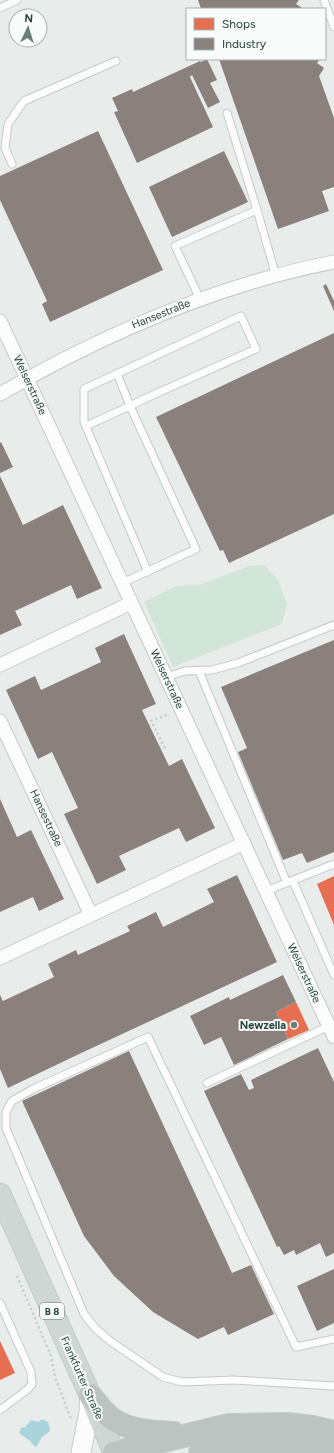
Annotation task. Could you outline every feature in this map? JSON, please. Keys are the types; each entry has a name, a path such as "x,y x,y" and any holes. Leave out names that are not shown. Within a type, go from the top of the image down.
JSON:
{"highway":[{"path":"90,1395 110,1418 120,1424 132,1428 158,1432 199,1446"},
{"path":"182,1453 199,1446 229,1425 287,1424 313,1427 334,1432"},
{"path":"114,1453 140,1448 199,1446 220,1447 256,1444 284,1444 311,1447 334,1452"}],"main road":[{"name":"Frankfurter Straße","path":"0,1194 90,1395 114,1453"}],"street":[{"name":"Hansestraße","path":"0,394 27,378 126,328 200,299 276,276 334,262"},
{"name":"Welserstraße","path":"2,329 27,378 332,1032"},
{"path":"0,665 131,602"},
{"name":"Hansestraße","path":"0,721 91,915"},
{"path":"0,958 244,843"},
{"path":"81,1453 89,1412 90,1395"}],"lane":[{"path":"0,8 17,0"},
{"path":"324,0 334,27"},
{"path":"12,164 5,148 8,124 24,101 116,61"},
{"path":"227,113 276,276"},
{"path":"200,299 175,246 257,210"},
{"path":"86,426 256,349 241,316 84,389 84,422 148,572"},
{"path":"117,373 130,406 196,549 122,584"},
{"path":"166,678 185,671 199,672 238,663 334,625"},
{"path":"199,672 290,882 334,975"},
{"path":"266,892 334,864"},
{"path":"207,1083 332,1032"},
{"path":"334,1339 296,1347 148,1037 33,1089 12,1101 6,1112 6,1128 84,1314 95,1328 110,1341 163,1377 182,1382 234,1380 334,1386"},
{"path":"0,1303 31,1372 32,1384 27,1390 0,1410"}],"path":[{"path":"166,748 151,721 181,709"},
{"path":"15,1272 51,1356 55,1377 72,1420"}],"green space":[{"path":"264,565 278,580 287,604 282,624 173,667 144,602 176,586 199,585 249,566"}],"water":[{"path":"43,1419 48,1422 50,1429 35,1447 30,1441 19,1433 21,1428 25,1427 31,1420 38,1422"}],"building: Shops":[{"path":"334,876 334,925 317,884"},
{"path":"296,1002 309,1030 288,1039 276,1012"},
{"path":"0,1341 15,1373 0,1380"}],"building: Industry":[{"path":"198,0 299,0 296,4 302,8 201,8"},
{"path":"207,60 217,80 210,83 220,102 208,108 192,75 190,77 213,127 137,163 114,112 118,111 112,98 132,89 133,92 200,61"},
{"path":"219,60 319,60 317,63 324,68 319,76 334,118 334,187 322,191 329,211 278,229"},
{"path":"98,131 163,270 50,322 42,304 47,301 0,200 0,176"},
{"path":"224,151 248,202 172,237 149,187"},
{"path":"326,284 334,301 334,311 323,286"},
{"path":"334,333 334,514 229,563 223,550 220,551 156,417"},
{"path":"1,442 13,467 0,473 0,443"},
{"path":"0,476 23,525 63,505 102,588 77,599 71,585 15,611 22,625 0,635"},
{"path":"124,634 156,704 142,710 169,766 182,759 215,828 186,842 179,828 119,856 126,870 97,884 64,814 78,808 52,752 38,759 6,690 35,676 41,690 101,662 95,648"},
{"path":"334,640 334,852 307,863 302,853 283,860 238,752 247,748 221,687"},
{"path":"0,799 17,837 31,830 64,899 39,911 33,897 0,912"},
{"path":"237,875 277,962 8,1088 0,1069 0,995 3,1001 54,977 48,964 76,950 78,955 130,931 127,926 156,912 163,927 214,902 207,889"},
{"path":"283,975 296,1002 276,1012 288,1039 234,1065 221,1037 204,1045 190,1016 229,997 230,1000"},
{"path":"318,1048 334,1082 334,1253 326,1257 320,1243 296,1255 294,1250 284,1255 279,1246 277,1247 204,1091 241,1074 249,1090 254,1088 251,1080"},
{"path":"129,1051 232,1273 251,1265 274,1314 228,1335 224,1327 198,1339 153,1312 114,1276 84,1236 22,1101"},
{"path":"334,1269 334,1323 317,1331 297,1286"}],"place":[{"name":"Newzella","path":"294,1025"}]}
